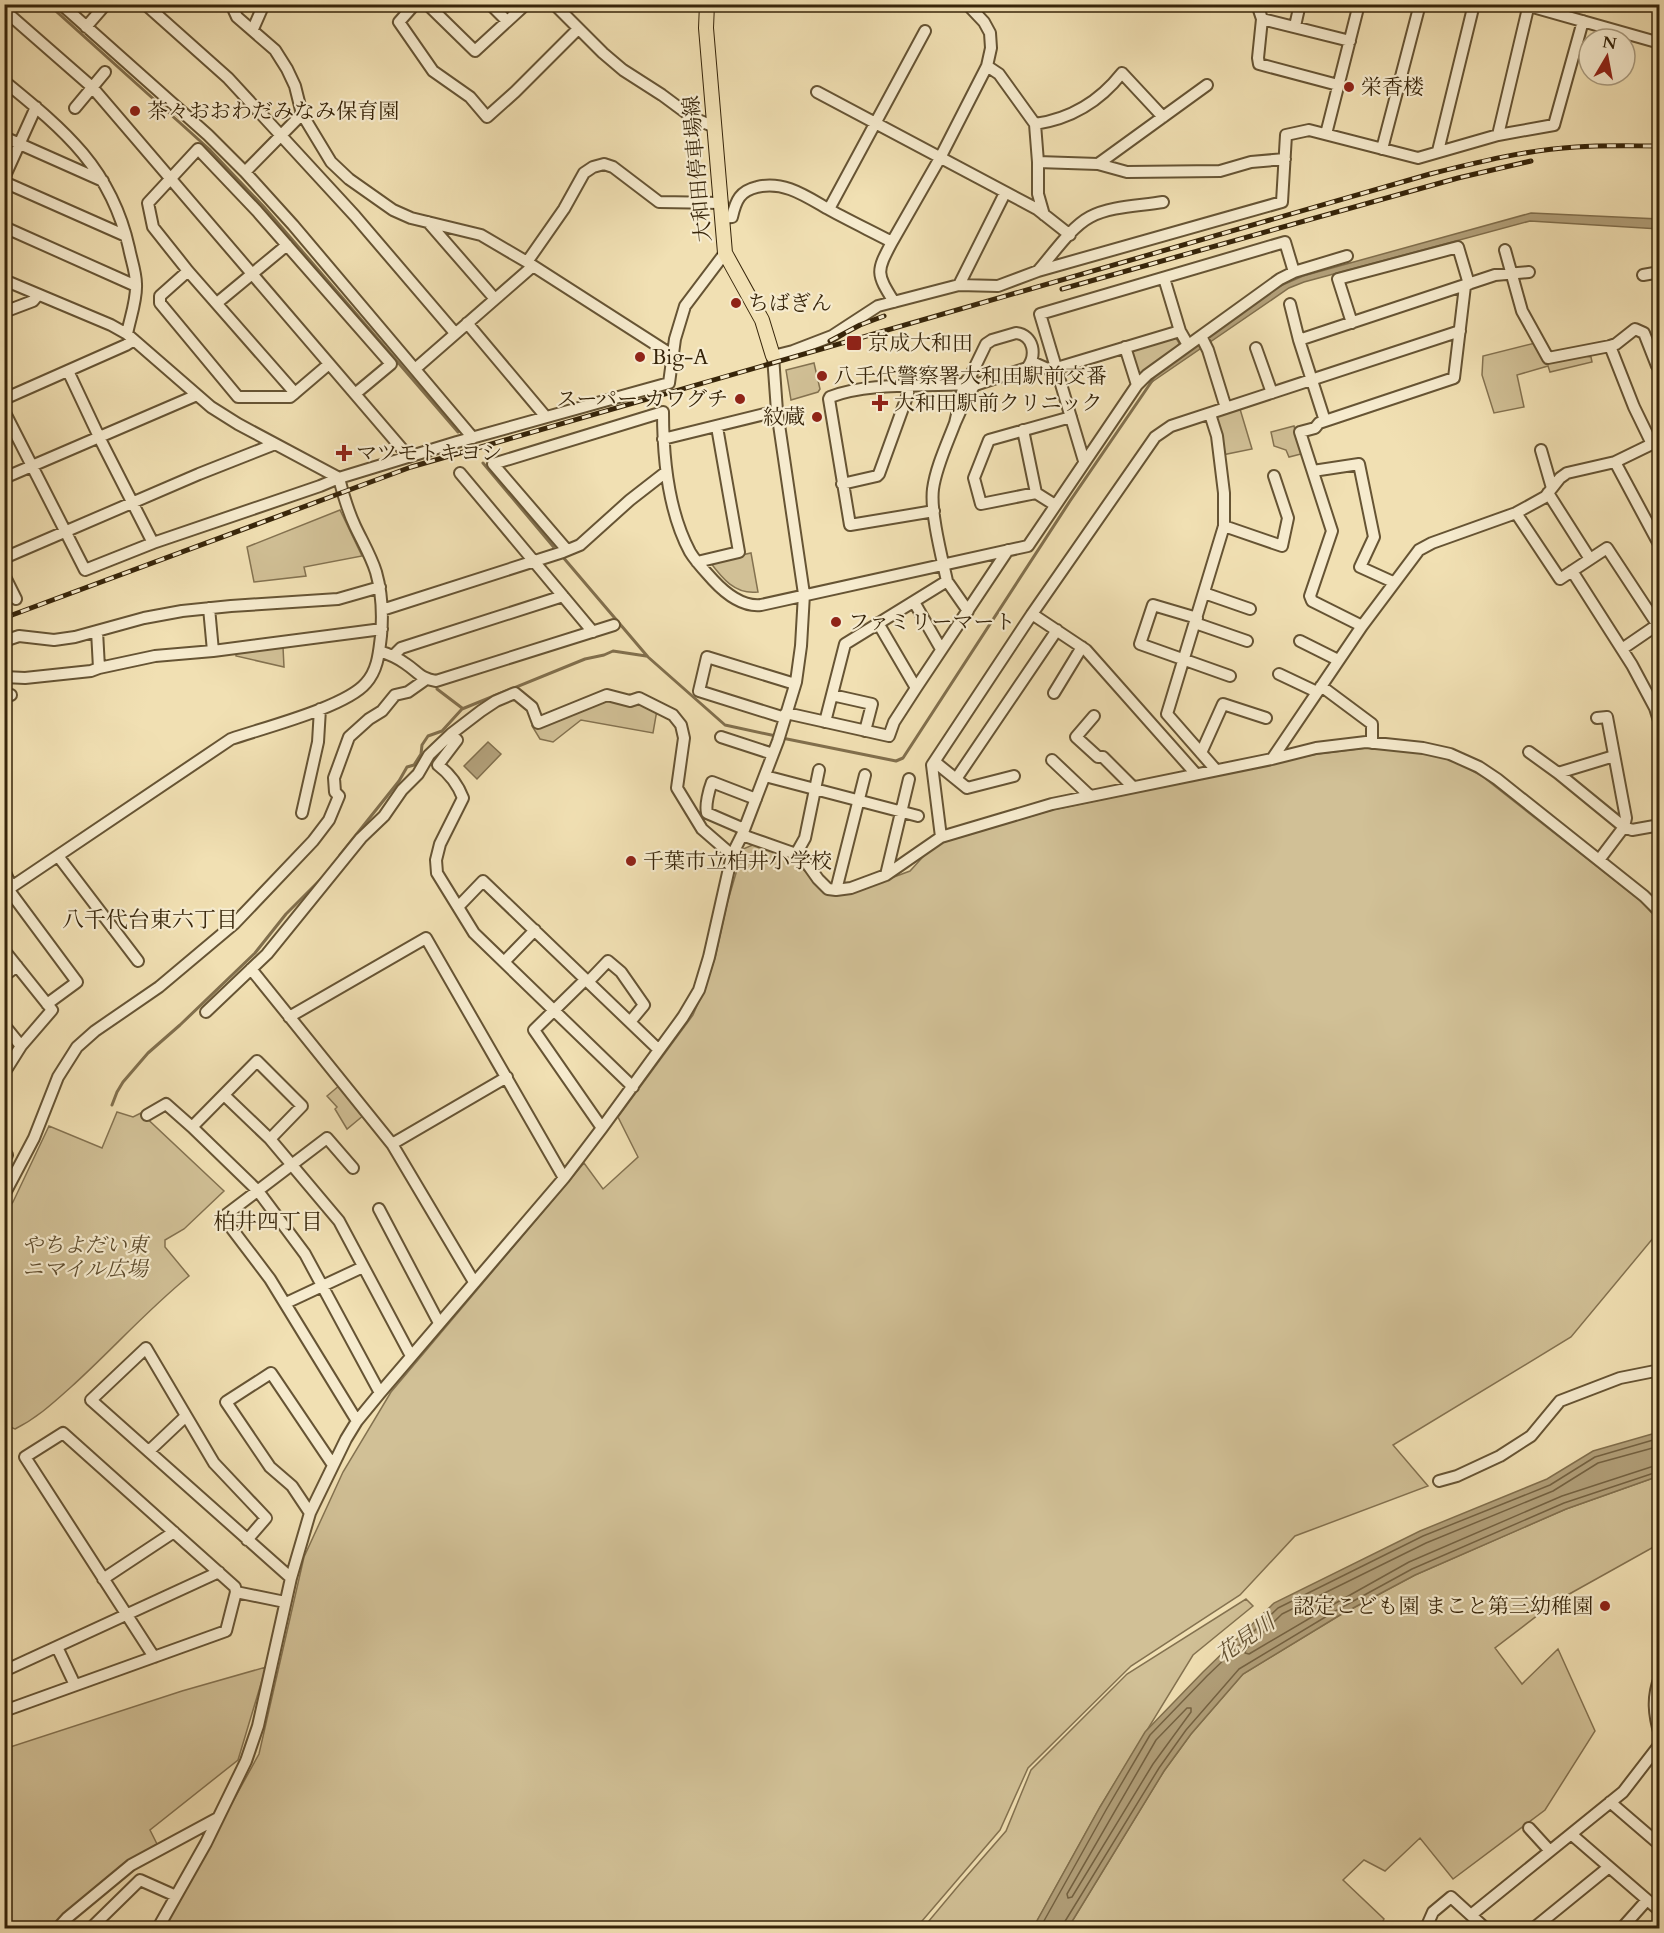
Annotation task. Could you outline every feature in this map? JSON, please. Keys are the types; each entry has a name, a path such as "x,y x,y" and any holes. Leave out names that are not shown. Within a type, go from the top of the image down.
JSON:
{"main road":[{"name":"大和田停車場線","path":"707,4 706,28 725,253 762,320 773,356"}],"street":[{"path":"61,4 208,135 245,172 293,225 473,438"},
{"path":"86,27 106,4"},
{"path":"145,4 228,78 356,216 455,333"},
{"path":"253,29 264,4"},
{"path":"427,4 475,51 526,4"},
{"path":"490,4 507,21"},
{"path":"554,4 623,70 693,118 715,126"},
{"path":"894,302 881,280 879,271 881,262 940,158 987,66 991,48 990,33 984,22 967,4"},
{"path":"1257,4 1262,19 1259,64 1338,85"},
{"path":"1295,26 1300,4"},
{"path":"1326,134 1359,4"},
{"path":"1382,148 1420,4"},
{"path":"1438,151 1474,4"},
{"path":"415,5 399,22 433,71 470,97 487,117 578,29"},
{"path":"1498,135 1527,5 1659,43"},
{"path":"231,6 237,17 275,50 295,87 302,114 331,162 349,179 393,210 411,218 481,235 672,355"},
{"path":"4,10 92,87 409,457"},
{"path":"1262,19 1350,41"},
{"path":"158,1929 246,1761 258,1726 285,1602 310,1513 357,1421 564,1178 633,1087 683,1017 699,990 709,957 732,855 779,737 795,684 801,646 804,594 777,411 773,356 832,336 875,308 894,302 959,285 998,286 1038,271 1282,202 1286,135 1309,130 1418,158 1498,135 1554,125 1582,21"},
{"path":"829,209 924,31"},
{"path":"987,66 999,74 1035,124 1038,194 1044,215"},
{"path":"75,108 105,72"},
{"path":"1035,124 1054,121 1086,105 1102,95 1122,73 1163,117"},
{"path":"4,81 73,142 105,182 126,236 136,286 130,337 126,345 4,399"},
{"path":"1098,164 1207,85"},
{"path":"817,92 1036,209 1070,235"},
{"path":"36,107 4,180 126,236"},
{"path":"245,172 302,114"},
{"path":"4,137 105,182"},
{"path":"295,393 188,271 153,227 148,203 198,149 287,245 391,364 355,394"},
{"path":"1038,162 1098,164 1127,172 1220,171 1251,162 1285,159"},
{"path":"415,369 495,299 530,264 584,173 593,167 604,164 614,167 659,202 722,203"},
{"path":"722,218 732,217 739,198 744,192 765,185 785,188 806,196 892,242"},
{"path":"959,285 1005,193"},
{"path":"1038,271 1089,217 1109,210 1163,202"},
{"path":"428,222 495,299"},
{"path":"4,227 136,286"},
{"path":"1084,461 1040,314 1285,242 1294,272"},
{"path":"217,303 287,245"},
{"path":"1352,323 1338,279 1458,247 1467,285 1454,378 1319,423 1315,428 1300,432 1332,531 1310,596 1312,601 1362,626"},
{"path":"1505,250 1522,311 1548,358 1616,345 1635,329 1644,333 1659,367"},
{"path":"4,411 85,570 153,543 339,478 669,383 672,355 685,306 725,253"},
{"path":"561,553 493,464 663,412 666,472 676,513 690,553 719,587 740,601 755,605 1028,546 1084,461 1137,385 1147,375 1188,345 1202,338 1280,279 1294,272 1347,256"},
{"path":"188,271 160,296 159,303 238,397 290,397 329,364"},
{"path":"1299,340 1495,275 1528,272"},
{"path":"1643,275 1659,272"},
{"path":"1164,278 1180,331 1188,345"},
{"path":"4,280 111,325 130,337 197,395 238,424 339,478 354,523 375,569 380,587 382,610 378,656 373,673 360,690 320,709 231,739 8,889"},
{"path":"4,312 33,301 38,295"},
{"path":"1290,304 1325,421"},
{"path":"467,323 546,417"},
{"path":"1032,362 1050,370 1180,331"},
{"path":"941,837 932,765 1032,614 1155,437 1171,426 1460,331"},
{"path":"955,423 964,384 986,344 1016,333 1025,336 1034,353 1032,362 1027,368 975,385 968,394 955,423 933,489 934,511 947,581 968,611"},
{"path":"1202,338 1226,408"},
{"path":"1272,759 1338,660 1393,582 1419,550 1432,543 1516,513 1545,497 1567,473 1615,462 1657,444 1630,398 1610,346"},
{"path":"1125,347 1137,385"},
{"path":"1256,348 1272,393"},
{"path":"68,371 99,438 153,543"},
{"path":"934,511 850,525 829,404 830,397 853,391 964,384"},
{"path":"842,484 879,474 909,387"},
{"path":"4,478 197,395"},
{"path":"663,439 777,411"},
{"path":"1210,414 1217,436 1220,459 1224,493 1224,526 1167,714 1216,770"},
{"path":"1055,505 1036,493 981,504 974,478 989,440 1071,417"},
{"path":"697,562 739,552 717,427"},
{"path":"1023,430 1036,493"},
{"path":"4,558 132,502 275,444"},
{"path":"1541,450 1550,491 1590,559"},
{"path":"1615,462 1659,546"},
{"path":"1313,471 1359,464 1374,537 1360,567 1393,582"},
{"path":"382,610 580,545 630,500 666,472"},
{"path":"460,473 593,632"},
{"path":"1224,526 1282,546 1288,518 1274,476"},
{"path":"1516,513 1560,579 1607,548 1658,623 1622,649"},
{"path":"795,684 707,657 699,691 786,715 889,736 894,722 915,688 1008,550"},
{"path":"1572,571 1622,649 1655,708 1659,724"},
{"path":"4,575 16,599"},
{"path":"825,722 845,644 947,581"},
{"path":"4,641 19,636 54,640 144,618 208,608 339,598 380,587"},
{"path":"1204,593 1250,609"},
{"path":"393,656 401,648 563,596"},
{"path":"914,602 941,649"},
{"path":"1230,676 1140,644 1153,605 1247,641"},
{"path":"208,608 213,651"},
{"path":"1032,614 1082,647 1196,774"},
{"path":"878,623 915,688"},
{"path":"378,656 393,656 425,680 436,681 614,625"},
{"path":"4,677 25,678 91,670 155,656 213,651 382,629"},
{"path":"956,779 1057,630"},
{"path":"97,631 99,668"},
{"path":"1300,641 1338,660"},
{"path":"1054,693 1082,647"},
{"path":"1279,674 1319,689 1371,724 1372,743"},
{"path":"4,1195 34,1138 58,1077 77,1047 95,1031 159,987 234,924 314,841 329,820 339,796 335,792 334,778 349,737 382,711 395,695 408,692 425,680"},
{"path":"206,1012 267,954 369,830 384,816 402,790 418,774 429,755 451,734 495,701 515,693 532,707 538,723 607,695 630,700 639,698 673,714 681,725 684,738 677,788 702,829 732,855"},
{"path":"832,694 872,704 865,731"},
{"path":"1201,753 1223,704 1266,718"},
{"path":"302,813 318,742 320,709"},
{"path":"1094,716 1076,737 1098,757 1103,757 1133,787"},
{"path":"1597,718 1606,717 1626,818 1624,827 1599,860"},
{"path":"451,734 457,740 438,765 449,773 463,798 440,844 436,860 437,873 474,933 633,1087"},
{"path":"721,737 773,754"},
{"path":"756,799 712,782 708,794 707,813 743,832 796,854 806,862 828,889 836,890 851,888 886,875 941,837 1052,804 1316,748 1366,742 1423,748 1450,754 1479,767 1497,779 1644,896 1659,912"},
{"path":"1529,752 1624,827 1632,831 1659,825"},
{"path":"1558,773 1614,756"},
{"path":"1052,760 1090,796"},
{"path":"935,762 968,788 1014,776"},
{"path":"796,854 805,838 819,770"},
{"path":"836,890 865,775"},
{"path":"765,776 918,816"},
{"path":"886,875 909,779"},
{"path":"58,856 138,961"},
{"path":"4,870 8,889 77,982 47,1004"},
{"path":"458,907 483,881 659,1050"},
{"path":"504,962 535,930"},
{"path":"289,1017 426,938 564,1178"},
{"path":"4,950 52,1010 21,1046 4,1073"},
{"path":"602,1128 534,1030 608,961 621,972 644,1005 630,1022"},
{"path":"4,976 17,966"},
{"path":"250,969 392,1144 474,1282"},
{"path":"4,1025 21,1046"},
{"path":"192,1127 257,1061 302,1106 270,1138"},
{"path":"392,1144 507,1077"},
{"path":"224,1095 270,1138 339,1221 411,1356"},
{"path":"147,1115 166,1104 258,1191 305,1254 380,1393"},
{"path":"352,1168 327,1138 223,1217 286,1303 357,1421"},
{"path":"379,1209 439,1323"},
{"path":"286,1303 363,1267"},
{"path":"247,1540 266,1518 214,1463 146,1348 92,1400 247,1540 291,1578"},
{"path":"1439,1481 1457,1476 1500,1456 1531,1436 1560,1401 1620,1378 1659,1370"},
{"path":"310,1513 292,1486 270,1467 226,1402 271,1373 333,1465"},
{"path":"149,1452 186,1416"},
{"path":"4,1711 75,1685 154,1657 226,1631 236,1592 235,1587 219,1572 63,1433 25,1457 154,1657"},
{"path":"103,1579 174,1532"},
{"path":"4,1671 219,1572"},
{"path":"236,1592 285,1602"},
{"path":"57,1647 75,1685"},
{"path":"1659,1677 1654,1698 1659,1735"},
{"path":"1471,1915 1623,1792 1659,1744"},
{"path":"1610,1802 1659,1845"},
{"path":"58,1929 67,1918 131,1865 218,1818"},
{"path":"1529,1828 1550,1851"},
{"path":"1571,1834 1659,1911"},
{"path":"1534,1929 1609,1867"},
{"path":"91,1929 140,1880 176,1896"},
{"path":"1426,1929 1433,1912 1450,1897 1485,1929"},
{"path":"1622,1929 1647,1900"}],"green space":[{"path":"1174,337 1179,343 1178,346 1137,376 1129,351"},
{"path":"1535,343 1547,362 1580,355 1591,357 1592,362 1550,372 1548,366 1517,375 1524,407 1494,413 1482,375 1483,356"},
{"path":"814,363 820,389 818,392 791,400 786,370"},
{"path":"1240,409 1252,449 1222,455 1215,420 1218,416"},
{"path":"1294,426 1301,454 1289,457 1286,450 1274,446 1271,432"},
{"path":"340,510 362,556 304,567 306,576 254,582 247,547"},
{"path":"751,553 758,592 742,591 736,588 724,579 710,562"},
{"path":"283,647 284,667 236,656 236,653"},
{"path":"608,698 637,701 657,710 653,733 581,720 553,742 540,739 532,726"},
{"path":"1366,748 1435,755 1455,762 1483,777 1642,902 1659,921 1659,1231 1571,1337 1393,1445 1428,1486 1295,1536 1240,1595 1131,1666 1028,1768 1000,1830 916,1928 163,1928 259,1754 304,1557 343,1472 391,1392 584,1163 603,1189 638,1157 618,1117 693,1015 715,958 727,904 743,849 755,844 786,855 806,872 821,890 830,895 853,892 910,871 930,849 944,842 1052,810 1317,754"},
{"path":"340,1085 364,1115 347,1129 335,1109 337,1107 327,1096"},
{"name":"やちよだい東 ニマイル広場","path":"117,1112 133,1117 141,1113 224,1191 184,1229 165,1240 165,1247 189,1276 57,1399 15,1429 5,1425 5,1214 49,1126 102,1148"},
{"path":"1659,1476 1659,1544 1555,1602 1495,1648 1522,1684 1558,1649 1595,1731 1545,1810 1453,1879 1420,1838 1385,1871 1364,1860 1343,1880 1384,1919 1379,1928 1068,1928 1164,1771 1191,1734 1243,1674 1340,1615 1415,1575 1566,1509"},
{"path":"1246,1599 1253,1606 1193,1655 1100,1807 1033,1928 923,1928 1006,1831 1031,1770 1127,1674"},
{"path":"266,1667 238,1760 150,1830 157,1844 102,1882 54,1928 5,1928 4,1749 182,1691"}],"water":[{"path":"1531,213 1659,219 1659,229 1530,221 1304,282 1289,288 1149,384 1159,372 1278,287 1303,276"},
{"path":"488,742 501,754 477,779 464,766"},
{"name":"花見川","path":"1659,1432 1659,1476 1566,1509 1415,1575 1340,1615 1243,1674 1191,1734 1164,1771 1068,1928 1033,1928 1100,1807 1145,1732 1274,1603 1420,1531 1547,1479 1593,1451"}],"waterway":[{"path":"48,4 209,149 264,207 458,432"},
{"path":"782,738 896,761 903,758 1070,501 1152,381"},
{"path":"483,463 557,551"},
{"path":"562,556 648,657 725,725 776,736"},
{"path":"340,855 399,781 407,767 414,765 428,736 442,731 462,709 585,659 613,651 646,656"},
{"path":"437,689 462,708"},
{"path":"112,1105 123,1082 148,1053 255,953 286,914 325,875"}],"railway":[{"path":"4,618 411,467 1430,174 1539,151 1597,146 1660,146"},
{"path":"1062,289 1458,178 1531,161"},
{"path":"830,341 860,325 884,316"}],"place":[{"name":"栄香楼","path":"1349,87"},
{"name":"茶々おおわだみなみ保育園","path":"135,111"},
{"name":"ちばぎん","path":"736,303"},
{"name":"京成大和田","path":"854,343"},
{"name":"Big-A","path":"640,357"},
{"name":"八千代警察署大和田駅前交番","path":"822,376"},
{"name":"スーパー カワグチ","path":"740,399"},
{"name":"大和田駅前クリニック","path":"880,403"},
{"name":"紋蔵","path":"817,417"},
{"name":"マツモトキヨシ","path":"344,453"},
{"name":"ファミリーマート","path":"836,622"},
{"name":"千葉市立柏井小学校","path":"631,861"},
{"name":"認定こども園 まこと第三幼稚園","path":"1605,1606"}],"district":[{"name":"八千代台東六丁目","path":"150,919"},
{"name":"柏井四丁目","path":"268,1221"}]}
